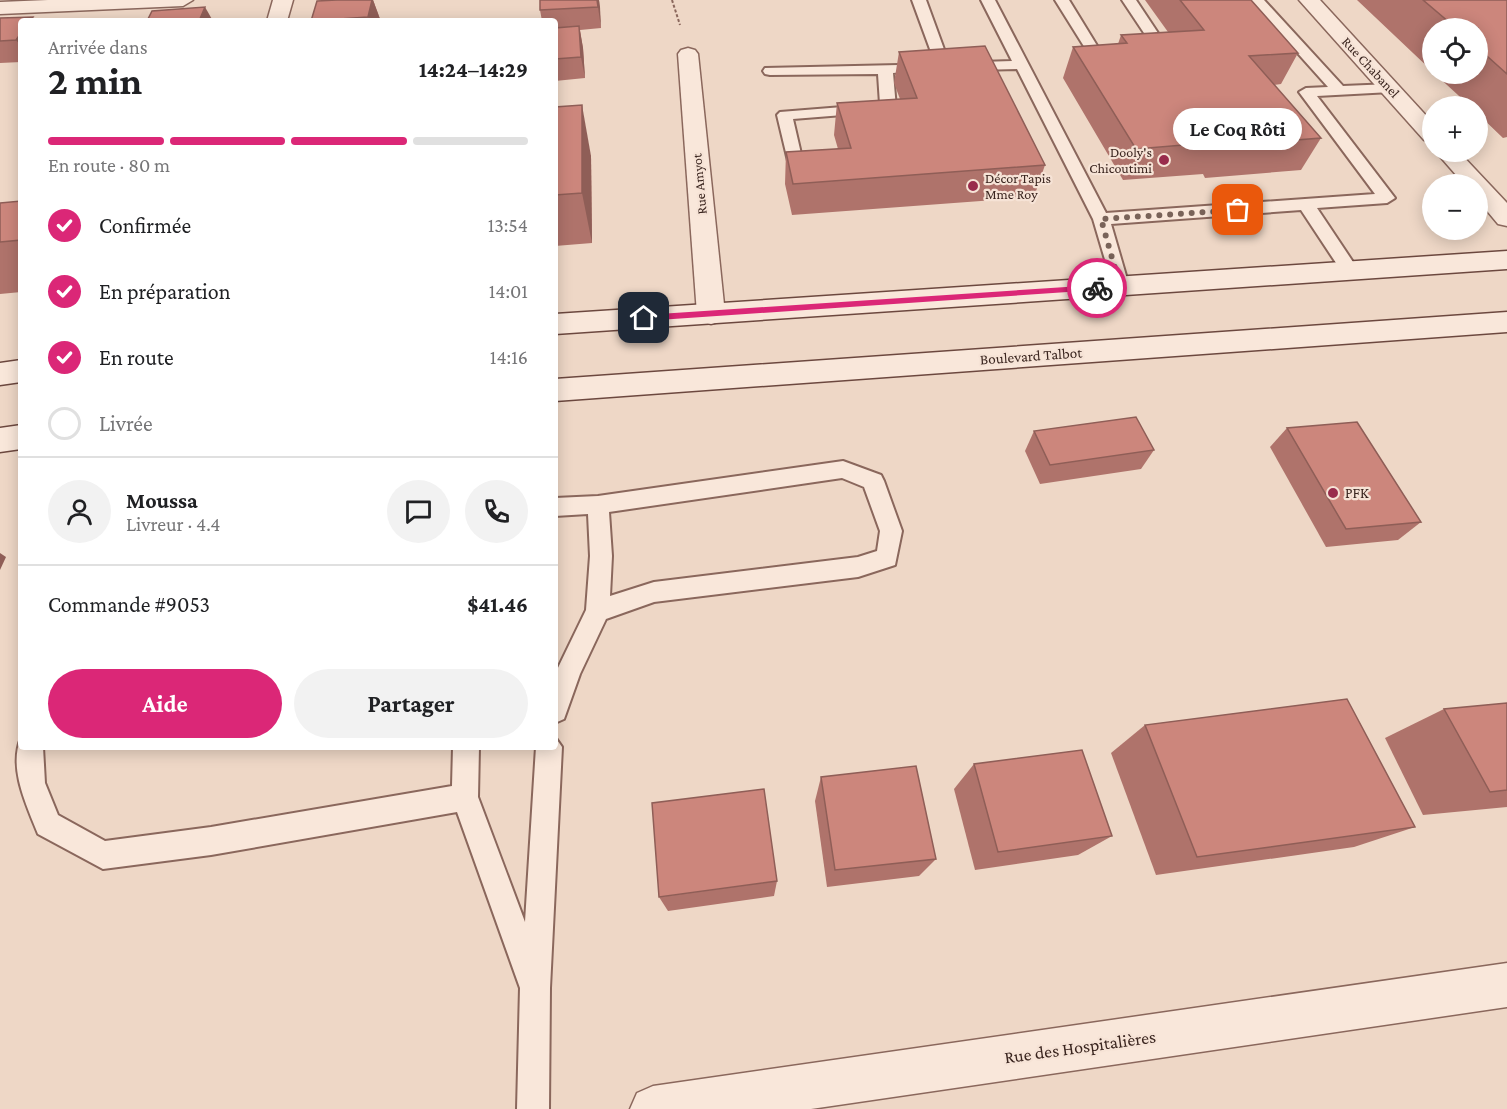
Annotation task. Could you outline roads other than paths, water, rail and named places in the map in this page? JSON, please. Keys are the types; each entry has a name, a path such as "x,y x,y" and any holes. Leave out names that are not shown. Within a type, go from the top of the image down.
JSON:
{"main road":[{"path":"0,8 183,0"},
{"path":"278,18 283,0"},
{"name":"Rue Chabanel","path":"1309,0 1422,124"},
{"name":"Rue Amyot","path":"688,54 711,314"},
{"path":"1457,162 1467,174"},
{"path":"1488,197 1507,218"},
{"path":"558,324 1507,260"},
{"name":"Boulevard Talbot","path":"558,390 1507,322"},
{"path":"0,374 18,371"},
{"path":"0,440 18,437"},
{"name":"Rue des Hospitalières","path":"653,1109 1507,985"}],"lane":[{"path":"919,0 931,68"},
{"path":"988,0 1101,219 1120,286"},
{"path":"1062,0 1100,61 1123,60"},
{"path":"1129,0 1168,57 1146,59"},
{"path":"1257,0 1339,90"},
{"path":"770,71 1019,64"},
{"path":"794,158 785,115 888,108 885,69"},
{"path":"1101,219 1307,206 1387,198 1306,92 1390,88"},
{"path":"1307,206 1350,271"},
{"path":"558,507 598,505 843,469 873,481 891,531 887,558 858,567 654,592 598,610"},
{"path":"558,702 568,672 598,610 601,555 598,505"},
{"path":"30,750 32,783 48,824 104,855 211,841 465,797"},
{"path":"466,750 465,797 535,988"},
{"path":"533,1109 535,988 549,750"}],"place":[{"name":"Dooly's Chicoutimi","path":"1164,160"},
{"name":"Décor Tapis Mme Roy","path":"973,186"},
{"name":"Le Coq Rôti","path":"1238,210"},
{"name":"PFK","path":"1333,493"}]}
